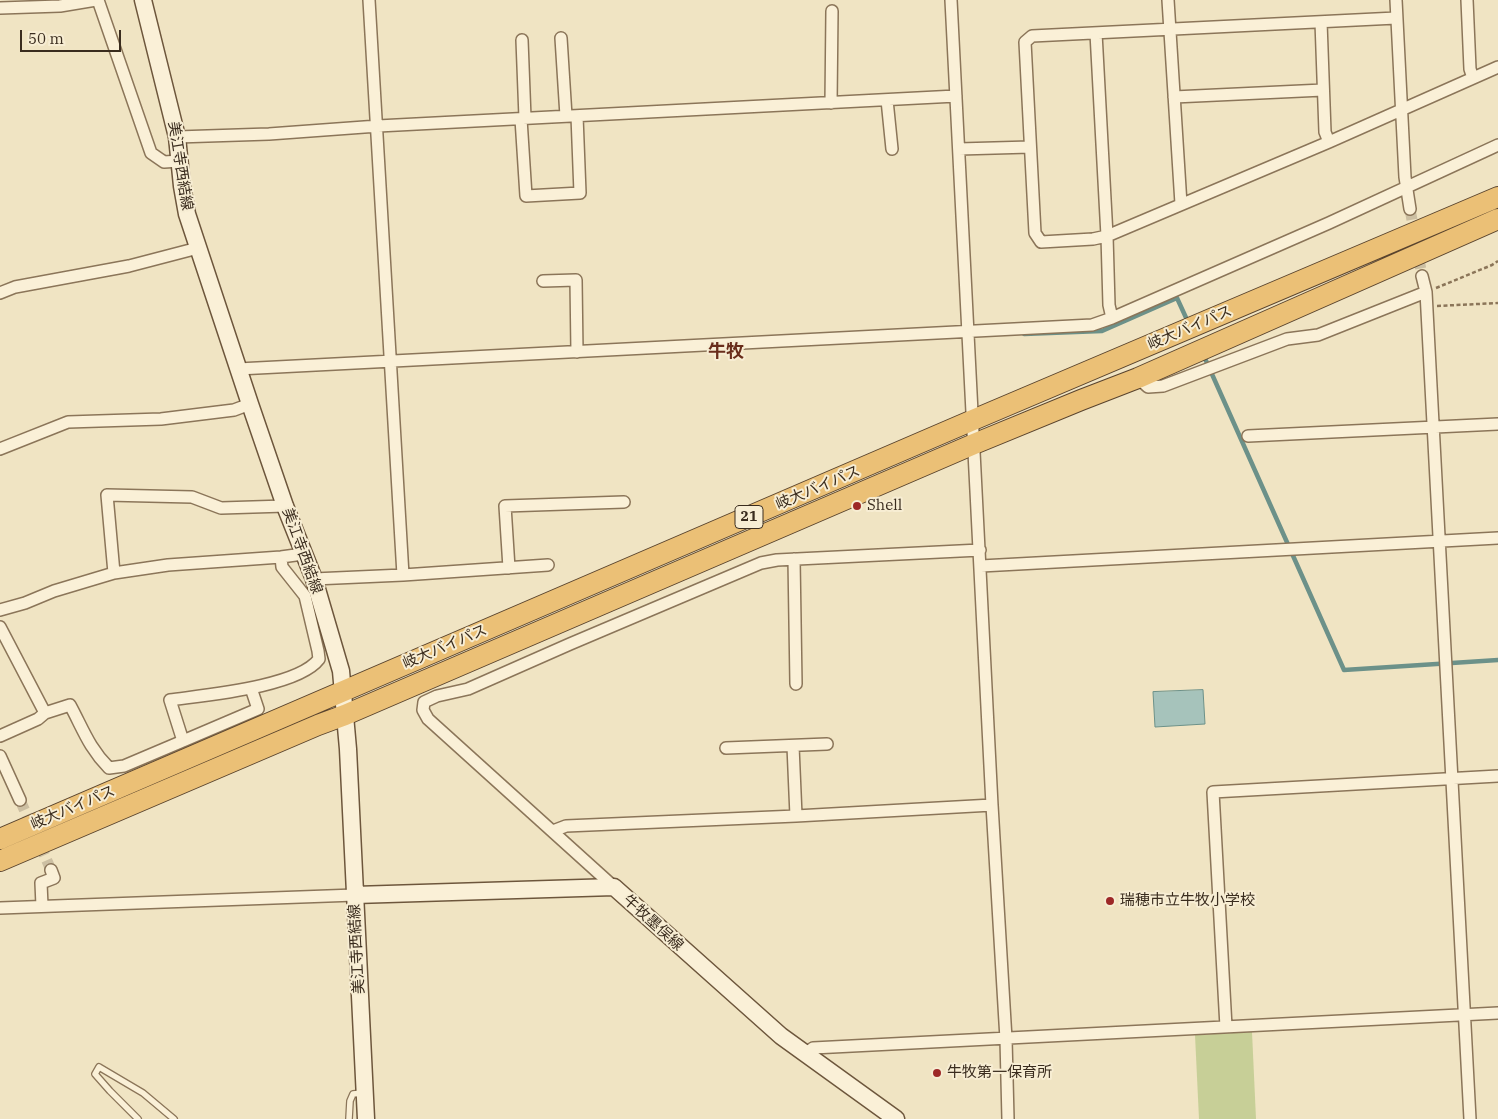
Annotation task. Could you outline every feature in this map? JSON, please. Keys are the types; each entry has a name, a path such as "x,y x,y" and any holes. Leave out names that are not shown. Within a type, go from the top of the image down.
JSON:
{"highway":[{"name":"岐大バイパス","path":"0,839 973,420 1498,197"},
{"name":"岐大バイパス","path":"0,861 345,715 974,444 1138,378 1498,219"}],"main road":[{"name":"美江寺西結線","path":"143,0 177,137 187,214 285,506 314,579 341,671 345,715 366,1119"},
{"name":"牛牧墨俣線","path":"355,895 614,888 781,1036 896,1119"}],"street":[{"path":"0,8 60,6 97,0 151,153 164,162 180,161"},
{"path":"369,0 378,126 403,576"},
{"path":"950,0 1006,1039 1008,1119"},
{"path":"1168,0 1181,204"},
{"path":"1396,0 1406,187 1410,209"},
{"path":"1466,0 1470,69 1473,78"},
{"path":"831,103 832,11"},
{"path":"1396,18 1032,36 1025,42 1035,233 1041,242 1093,239 1107,236 1329,142 1498,67"},
{"path":"1321,22 1325,132 1329,142"},
{"path":"1096,33 1109,305 1112,318"},
{"path":"522,40 526,196 580,192 561,38"},
{"path":"1174,97 1323,90"},
{"path":"177,137 269,134 378,126 956,96"},
{"path":"887,100 892,149"},
{"path":"238,369 1092,325 1329,223 1498,145"},
{"path":"959,149 1030,147"},
{"path":"0,293 15,287 129,266 198,248"},
{"path":"1422,276 1426,292 1470,1119"},
{"path":"543,281 576,280 577,352"},
{"path":"1138,378 1148,387 1163,386 1287,339 1318,335 1426,292"},
{"path":"0,448 68,422 161,419 234,410 250,404"},
{"path":"1248,436 1498,424"},
{"path":"114,573 107,495 192,497 221,508 285,506"},
{"path":"509,568 505,506 624,502"},
{"path":"981,566 1498,538"},
{"path":"614,888 428,719 423,710 424,702 437,696 468,689 761,563 777,560 980,550"},
{"path":"0,610 114,573 168,565 303,554"},
{"path":"183,741 170,700 251,688 296,675 313,667 319,659 305,596 282,567 281,557"},
{"path":"793,679 794,559"},
{"path":"314,579 403,576 548,565"},
{"path":"0,627 45,713"},
{"path":"0,736 38,719 45,713 70,705 88,743 98,757 109,768 124,766 258,709 251,688"},
{"path":"726,748 827,744"},
{"path":"793,746 796,816"},
{"path":"0,756 20,800"},
{"path":"1226,1027 1213,792 1498,776"},
{"path":"553,831 566,826 992,805"},
{"path":"42,906 41,884 54,878 51,870"},
{"path":"0,908 355,895"},
{"path":"805,1054 813,1048 1498,1013"}],"lane":[{"path":"138,1119 110,1092 96,1074 99,1067 143,1093 174,1119"},
{"path":"349,1119 350,1101 353,1094 365,1092"}],"path":[{"path":"1426,292 1498,261"},
{"path":"1426,307 1498,303"}],"green space":[{"path":"1252,1032 1256,1119 1199,1119 1195,1035"}],"water":[{"path":"1203,690 1205,724 1155,727 1153,692"}],"waterway":[{"path":"1024,334 1102,331 1177,298 1188,322"},
{"path":"1203,354 1344,670 1498,660"}],"tunnel":[{"path":"1410,209 1422,276"},
{"path":"20,800 51,870"}],"place":[{"name":"Shell","path":"857,506"},
{"name":"瑞穂市立牛牧小学校","path":"1110,901"},
{"name":"牛牧第一保育所","path":"937,1073"}],"district":[{"name":"牛牧","path":"726,352"}]}
